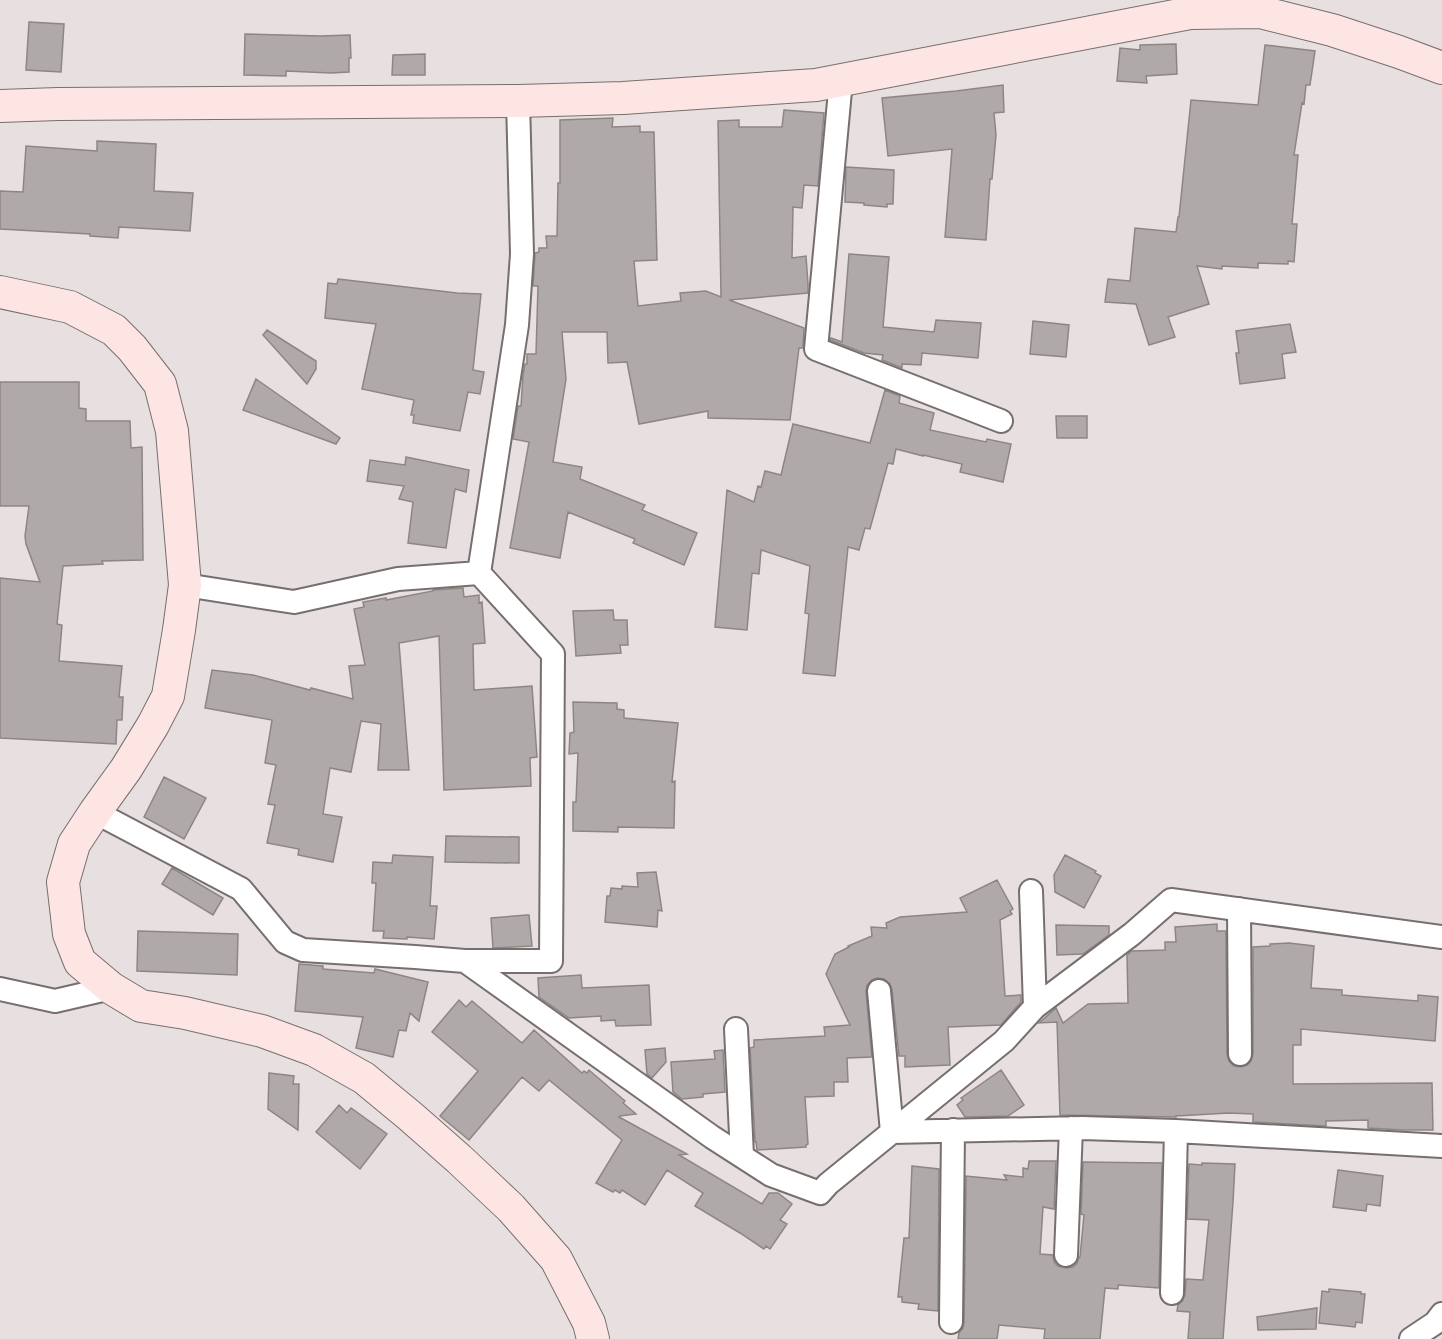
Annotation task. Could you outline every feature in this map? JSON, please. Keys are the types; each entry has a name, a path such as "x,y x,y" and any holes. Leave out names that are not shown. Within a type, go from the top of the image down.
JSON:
{"street":[{"path":"0,106 518,102 623,98 816,85 1190,13 1260,12 1332,30 1442,68"},
{"path":"841,80 816,350 1000,421"},
{"path":"479,573 517,325 522,254 518,102"},
{"path":"0,291 70,307 114,330 132,348 160,384 172,431 185,585 168,696 126,769 74,844 63,882 69,934 80,962 111,988 141,1006 262,1031 314,1050 364,1078 459,1159 512,1208 556,1259 589,1323 593,1339"},
{"path":"185,585 294,602 398,579 479,573"},
{"path":"95,812 241,889 285,942 303,950 465,961 551,961 553,654 479,573"},
{"path":"1031,891 1035,1007"},
{"path":"465,961 712,1137 771,1175 820,1193 891,1132 1005,1041 1035,1007 1132,934 1171,900 1442,937"},
{"path":"1239,909 1240,1053"},
{"path":"0,989 55,1002 111,988"},
{"path":"879,991 891,1132"},
{"path":"736,1029 742,1155"},
{"path":"891,1132 1071,1128 1176,1131 1442,1146"},
{"path":"1066,1255 1071,1128"},
{"path":"951,1322 953,1130"},
{"path":"1172,1293 1176,1131"},
{"path":"1411,1339 1435,1323 1442,1314"}],"building":[{"path":"29,22 64,24 61,72 26,70"},
{"path":"245,34 350,35 349,72 286,71 286,76 244,75"},
{"path":"1176,44 1177,74 1146,76 1147,83 1117,81 1120,48 1140,50 1140,45"},
{"path":"1265,45 1315,51 1310,85 1306,85 1304,104 1302,103 1294,155 1298,155 1292,224 1297,224 1294,262 1288,261 1288,264 1258,263 1258,268 1222,266 1222,269 1197,266 1209,304 1168,317 1175,337 1149,345 1136,304 1105,302 1108,279 1130,281 1135,228 1176,232 1191,100 1258,105"},
{"path":"425,54 425,75 392,75 393,55"},
{"path":"1003,85 1004,112 994,113 996,135 992,179 990,179 986,240 945,237 952,149 888,156 882,98"},
{"path":"784,110 824,113 818,186 804,185 802,208 793,207 792,258 806,256 808,293 729,300 804,328 803,348 799,348 790,420 708,418 708,411 639,424 627,362 608,363 607,332 562,332 566,379 553,462 582,467 580,479 645,505 642,510 697,533 684,565 633,543 635,539 568,512 560,558 510,548 529,442 513,439 518,406 521,406 527,354 536,354 538,286 533,286 535,253 539,252 539,248 547,248 546,236 557,236 560,120 613,118 612,127 640,126 640,132 654,132 657,260 634,261 638,306 681,301 680,293 706,291 721,297 718,121 739,120 739,127 782,127"},
{"path":"97,141 156,144 154,191 193,193 190,231 119,227 118,238 90,236 90,234 0,229 0,191 23,192 26,146 97,151"},
{"path":"846,167 894,170 893,204 887,204 887,207 845,202"},
{"path":"849,254 889,257 883,327 934,332 936,320 981,323 978,358 922,353 921,365 902,364 902,368 882,360 883,355 864,353 830,340 831,338 842,342"},
{"path":"338,279 481,294 473,370 484,372 480,394 468,392 460,431 413,423 414,415 411,415 414,400 362,389 376,324 325,318 328,283 337,284"},
{"path":"1033,321 1069,325 1066,357 1030,354"},
{"path":"1290,324 1296,352 1282,354 1285,378 1240,384 1236,331"},
{"path":"267,330 316,361 316,369 307,384 263,335"},
{"path":"256,379 340,438 336,444 243,410"},
{"path":"0,382 79,382 79,408 86,409 86,421 130,421 131,448 142,447 143,560 102,561 103,564 63,566 57,624 62,625 59,661 122,666 119,697 123,697 122,720 117,720 116,744 0,738 0,578 40,582 26,544 29,506 0,506"},
{"path":"885,390 900,396 899,403 934,413 930,430 986,442 987,439 1011,444 1003,482 960,472 962,464 896,449 893,464 888,463 870,529 865,528 859,550 848,547 835,676 803,673 809,614 805,613 810,566 761,550 759,574 752,573 747,630 715,627 727,490 754,502 765,471 781,475 793,424 870,443"},
{"path":"1056,416 1087,416 1087,438 1057,438"},
{"path":"406,457 469,470 466,492 455,489 446,548 408,543 413,502 399,499 404,486 367,481 370,460 405,465"},
{"path":"463,588 464,597 479,595 479,603 482,602 485,643 473,644 474,690 532,686 537,757 530,758 531,786 444,790 439,636 399,643 409,770 378,770 381,724 361,721 351,772 330,768 323,814 342,817 333,862 298,855 299,849 267,843 275,805 268,804 276,765 265,763 272,720 205,708 212,670 253,675 353,699 349,666 365,665 354,609 364,607 363,602 386,598 386,600 433,590"},
{"path":"613,610 614,620 627,620 628,645 620,645 621,653 576,656 573,611"},
{"path":"573,702 617,703 617,709 624,710 624,718 678,723 672,782 675,781 674,828 618,827 618,832 573,831 573,802 576,802 578,753 569,754 570,733 574,732"},
{"path":"164,777 206,798 184,839 144,817"},
{"path":"446,836 519,837 519,863 445,862"},
{"path":"393,855 433,857 430,906 437,906 434,939 383,938 384,931 373,931 376,883 372,883 373,862 392,863"},
{"path":"1065,855 1101,876 1084,908 1055,892 1054,875"},
{"path":"172,868 223,898 213,915 162,884"},
{"path":"656,872 662,911 658,910 657,927 605,922 607,896 610,896 611,888 638,887 637,873"},
{"path":"997,880 1013,909 1010,911 1012,914 1000,920 1005,996 1021,995 1021,1002 1001,1025 948,1027 950,1065 905,1067 905,1056 899,1056 890,984 884,979 872,980 867,985 866,992 872,1057 847,1058 848,1082 834,1082 834,1096 805,1097 808,1144 806,1147 757,1150 750,1048 754,1047 754,1040 825,1036 824,1027 850,1025 826,974 835,954 872,936 871,927 887,928 886,923 900,917 967,912 960,898"},
{"path":"529,915 532,946 493,948 491,918"},
{"path":"1217,924 1217,931 1226,931 1227,1054 1234,1066 1247,1065 1253,1054 1253,947 1289,943 1314,946 1311,988 1342,990 1342,995 1418,1001 1418,995 1438,997 1435,1041 1301,1029 1301,1045 1293,1045 1293,1084 1432,1083 1433,1130 1368,1128 1368,1120 1326,1121 1326,1126 1253,1122 1253,1114 1229,1113 1176,1117 1060,1115 1057,1022 1039,1023 1056,1008 1063,1023 1088,1004 1128,1003 1127,955 1132,951 1165,950 1165,942 1176,942 1175,927"},
{"path":"1056,925 1109,926 1109,935 1083,954 1057,955"},
{"path":"138,931 238,934 237,975 137,971"},
{"path":"299,964 323,966 323,969 374,973 375,969 428,982 419,1021 410,1013 406,1031 399,1030 393,1057 356,1048 363,1017 295,1011"},
{"path":"581,975 582,988 649,985 651,1025 616,1026 615,1020 601,1021 601,1016 569,1018 539,997 538,978"},
{"path":"459,1000 466,1007 472,1001 522,1043 534,1030 582,1073 584,1071 587,1073 589,1070 625,1101 623,1103 636,1114 619,1117 687,1154 679,1155 762,1204 769,1193 778,1193 792,1204 780,1220 787,1224 770,1249 766,1246 764,1249 695,1206 703,1193 667,1170 645,1205 622,1190 620,1193 615,1190 613,1192 596,1183 622,1140 549,1080 539,1091 522,1077 469,1140 440,1116 478,1071 432,1032"},
{"path":"665,1048 666,1062 652,1078 647,1074 645,1050"},
{"path":"723,1050 725,1092 682,1099 673,1092 671,1062 715,1059 714,1051"},
{"path":"1001,1070 1024,1105 1008,1116 965,1117 957,1105 963,1100 961,1098"},
{"path":"269,1073 294,1076 293,1084 299,1084 298,1130 268,1109"},
{"path":"339,1105 347,1113 351,1108 387,1134 360,1169 316,1132"},
{"path":"1029,1161 1056,1161 1054,1209 1043,1207 1040,1254 1053,1255 1054,1262 1058,1266 1066,1268 1073,1267 1080,1257 1084,1215 1081,1214 1083,1162 1162,1163 1159,1288 1118,1285 1118,1289 1105,1288 1100,1339 1044,1339 1045,1329 999,1325 997,1339 958,1339 964,1322 966,1176 1007,1180 1004,1175 1023,1177 1023,1168 1028,1169"},
{"path":"1202,1163 1235,1164 1223,1339 1188,1339 1190,1312 1177,1311 1185,1294 1186,1279 1203,1280 1209,1220 1187,1219 1189,1164 1202,1165"},
{"path":"912,1166 939,1169 938,1311 918,1309 919,1304 902,1302 902,1297 898,1297 904,1238 909,1238"},
{"path":"1338,1170 1383,1176 1380,1206 1367,1204 1366,1211 1333,1207"},
{"path":"1329,1289 1365,1294 1362,1323 1356,1322 1355,1327 1319,1323 1322,1291 1329,1292"},
{"path":"1317,1308 1316,1329 1258,1330 1257,1317"}]}
